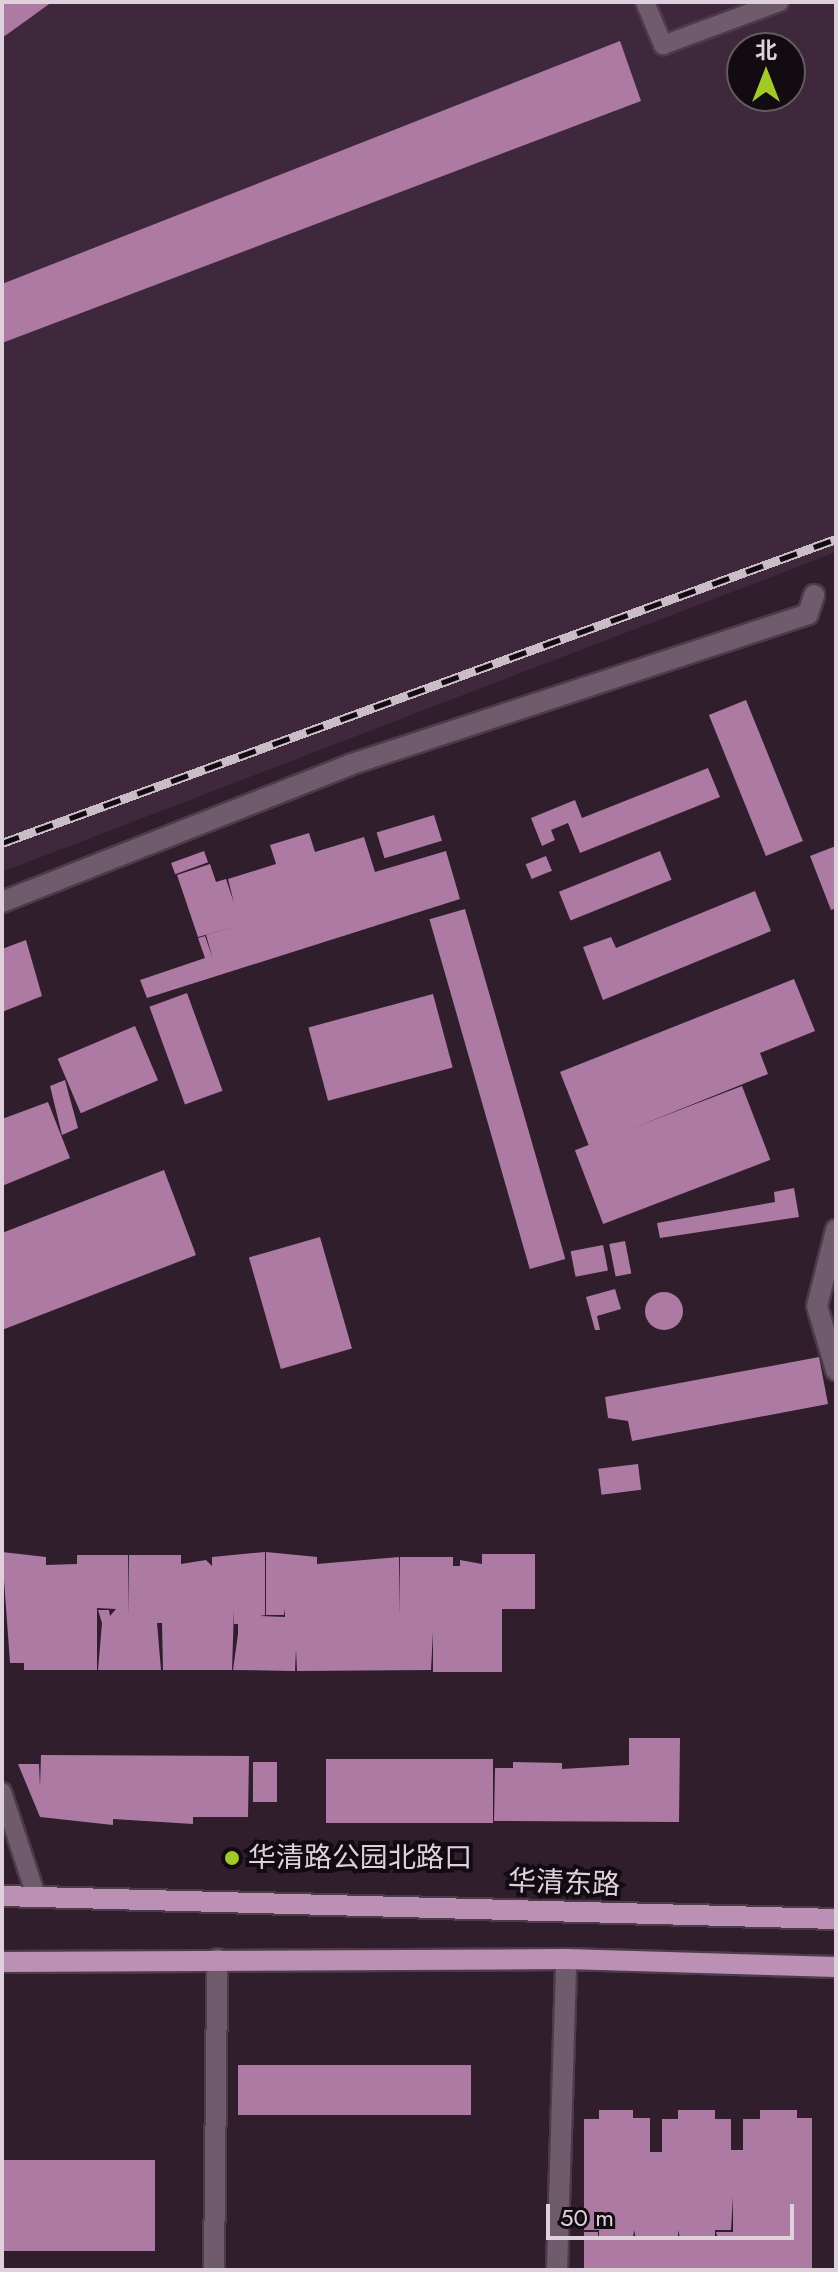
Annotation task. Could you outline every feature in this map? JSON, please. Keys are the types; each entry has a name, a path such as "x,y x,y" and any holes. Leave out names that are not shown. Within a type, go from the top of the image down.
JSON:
{"main road":[{"name":"华清东路","path":"2,1896 836,1919"},
{"path":"2,1962 566,1959 836,1967"}],"street":[{"path":"2,902 349,765 808,614 814,595"},
{"path":"836,1230 817,1306 836,1370"},
{"path":"214,2270 217,1959"},
{"path":"557,2270 566,1959"}],"lane":[{"path":"645,2 663,45 779,2"},
{"path":"2,1792 36,1896"}],"shaded area":[{"path":"2,2 836,2 836,552 2,872"}],"building":[{"path":"2,2 52,2 2,38"},
{"path":"620,41 641,101 2,343 2,284"},
{"path":"746,700 803,841 766,856 709,715"},
{"path":"708,768 720,797 580,853 568,823 551,830 555,840 542,846 531,818 575,800 582,818"},
{"path":"434,815 442,841 385,858 377,833"},
{"path":"309,833 315,852 364,837 375,872 446,851 460,899 147,998 140,980 205,958 198,938 205,936 213,959 206,935 242,925 198,937 177,875 210,864 216,882 226,879 234,903 228,879 276,864 270,845"},
{"path":"836,846 836,908 831,910 810,856"},
{"path":"204,851 208,862 175,874 171,863"},
{"path":"660,851 672,880 571,921 559,892"},
{"path":"546,856 552,871 532,879 526,864"},
{"path":"755,891 771,931 603,1000 583,947 611,937 616,948"},
{"path":"465,909 565,1259 530,1269 429,919"},
{"path":"26,940 42,996 2,1012 2,949"},
{"path":"794,979 815,1031 760,1053 768,1074 589,1146 560,1072"},
{"path":"187,993 223,1091 185,1104 149,1007"},
{"path":"433,994 453,1067 328,1101 308,1027"},
{"path":"135,1026 158,1080 81,1113 58,1059"},
{"path":"65,1080 78,1128 62,1135 50,1086"},
{"path":"742,1086 770,1160 603,1224 575,1150"},
{"path":"48,1102 70,1158 2,1186 2,1119"},
{"path":"164,1170 196,1255 2,1330 2,1233"},
{"path":"794,1188 799,1217 660,1238 657,1223 775,1202 774,1192"},
{"path":"320,1237 352,1349 281,1369 249,1257"},
{"path":"625,1241 631,1273 616,1276 609,1244"},
{"path":"603,1245 608,1271 576,1277 571,1251"},
{"path":"615,1289 621,1309 597,1316 600,1330 595,1330 586,1297"},
{"path":"664,1292 678,1297 683,1311 678,1325 664,1330 650,1325 645,1311 650,1297"},
{"path":"819,1357 828,1404 632,1441 628,1421 608,1418 605,1397"},
{"path":"638,1464 641,1490 601,1495 598,1469"},
{"path":"2,1552 46,1557 46,1565 77,1564 77,1555 128,1555 128,1616 129,1555 181,1555 181,1564 206,1560 212,1566 212,1557 265,1552 265,1615 260,1616 285,1617 285,1609 284,1615 266,1615 266,1552 317,1557 317,1564 399,1557 399,1616 400,1557 453,1557 453,1566 460,1566 460,1560 482,1564 482,1554 535,1554 535,1609 502,1609 502,1672 433,1672 433,1632 431,1670 297,1671 296,1649 295,1671 233,1670 238,1634 234,1609 232,1670 163,1670 162,1623 157,1623 161,1670 98,1670 102,1623 98,1610 109,1610 110,1616 116,1609 97,1608 97,1670 24,1670 24,1663 10,1663"},
{"path":"629,1738 680,1738 679,1822 494,1821 495,1768 513,1768 513,1762 562,1763 562,1769 629,1765"},
{"path":"41,1755 249,1756 248,1817 193,1817 193,1824 113,1819 113,1825 40,1817 18,1764 39,1764 40,1787"},
{"path":"326,1759 493,1759 493,1823 326,1823"},
{"path":"253,1762 277,1762 277,1802 253,1802"},
{"path":"238,2065 471,2065 471,2115 238,2115"},
{"path":"599,2110 633,2110 633,2118 650,2118 650,2152 662,2152 662,2119 678,2119 678,2110 715,2110 715,2119 731,2119 731,2150 743,2150 743,2119 760,2119 760,2110 797,2110 797,2118 812,2118 812,2270 584,2270 584,2232 598,2232 598,2240 636,2239 634,2230 633,2238 599,2238 599,2230 584,2230 584,2119 599,2119","holes":["733,2197 733,2232 716,2232 718,2239 678,2240 678,2230 680,2238 715,2238 715,2230 731,2230"]},
{"path":"2,2160 155,2160 155,2251 2,2251"}],"railway":[{"path":"2,843 836,539"}],"place":[{"name":"华清路公园北路口","path":"232,1858"}]}
